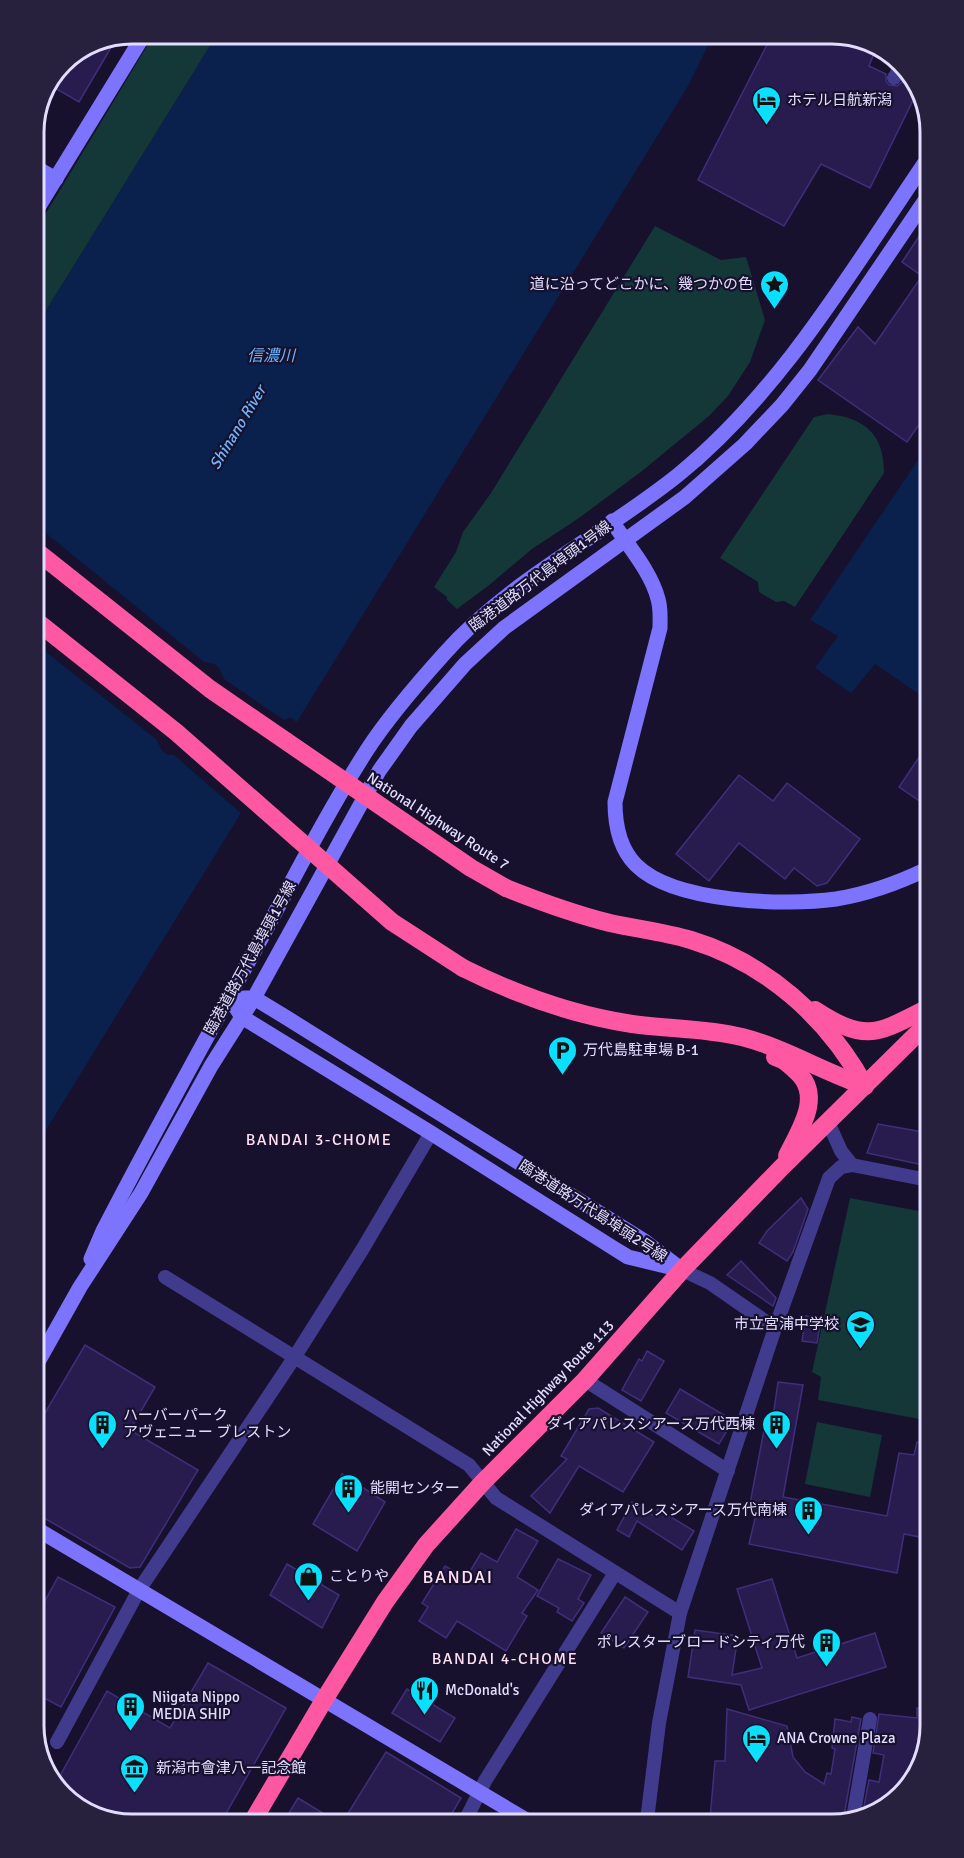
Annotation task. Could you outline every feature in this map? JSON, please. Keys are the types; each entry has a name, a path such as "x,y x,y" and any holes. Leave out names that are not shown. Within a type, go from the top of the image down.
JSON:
{"highway":[{"name":"National Highway Route 7","path":"44,557 210,688 471,868 506,888 563,911 689,939 746,962 773,979 798,1001 830,1035 850,1060 865,1086"},
{"path":"44,627 176,732 392,922 463,968 502,987 548,1005 594,1017 633,1024 741,1036 789,1053 836,1076 865,1086"},
{"path":"773,979 832,1021 852,1031 864,1032 890,1027 920,1012"},
{"name":"National Highway Route 113","path":"258,1814 324,1700 385,1602 426,1545 483,1482 585,1380 682,1270 781,1168 920,1031"},
{"path":"741,1036 758,1052 783,1060 802,1077 807,1085 810,1095 809,1105 781,1168"}],"street":[{"path":"44,198 138,44"},
{"path":"894,78 898,72"},
{"name":"臨港道路万代島埠頭1号線","path":"80,1287 103,1231 154,1131 328,814 367,749 446,651 472,626 527,582 677,476 724,433 788,361 920,170"},
{"path":"44,172 56,179"},
{"name":"臨港道路万代島埠頭1号線","path":"44,1351 80,1287 141,1194 211,1066 254,999 379,771 418,717 465,664 504,628 705,481 745,444 782,405 810,370 920,208"},
{"path":"612,521 651,583 658,599 660,615 660,628 615,802 617,831 635,865 649,876 669,886 728,897 782,902 846,897 888,885 920,872"},
{"name":"臨港道路万代島埠頭2号線","path":"229,997 254,999 643,1240 682,1270"},
{"name":"臨港道路万代島埠頭2号線","path":"229,997 242,1017 628,1257 682,1270"},
{"path":"828,1122 841,1151 852,1165"},
{"path":"57,1742 139,1590 294,1358 362,1250 431,1133"},
{"path":"649,1814 659,1723 680,1613 775,1328 829,1178 841,1167 852,1165 920,1178"},
{"path":"682,1270 710,1283 775,1328"},
{"path":"165,1277 469,1465 496,1498 680,1613"},
{"path":"585,1380 728,1471"},
{"path":"44,1533 516,1814"},
{"path":"469,1814 485,1782 615,1573"},
{"path":"854,1812 870,1719"}],"green space":[{"path":"148,44 211,44 44,314 44,216"},
{"path":"655,226 721,260 746,257 765,320 750,362 728,396 709,416 642,471 579,518 532,549 457,609 434,587 456,552 463,532 491,493"},
{"path":"828,414 852,419 870,430 880,448 884,473 795,607 784,601 776,602 759,592 758,582 720,558 814,417"},
{"path":"850,1198 920,1211 920,1419 818,1400 821,1377 812,1372"},
{"path":"817,1422 882,1435 870,1497 805,1484"}],"water":[{"name":"信濃川","path":"211,44 709,44 688,86 44,1133 44,314"},
{"path":"920,457 920,695 875,664 851,693 815,668 838,636 810,620"}],"pier":[{"path":"44,527 47,534 204,662 214,664 219,668 224,679 284,720 290,717 299,724 243,815 174,755 168,755 162,751 157,740 44,650"}],"building":[{"path":"767,44 839,44 866,50 874,54 869,66 886,74 886,81 889,85 897,86 902,82 907,85 914,98 870,188 821,164 784,226 698,180"},
{"path":"112,46 79,102 55,88 73,65 87,55"},
{"path":"920,235 920,275 902,262"},
{"path":"920,279 920,423 907,442 818,380 858,327 875,344"},
{"path":"920,756 920,801 899,787"},
{"path":"739,775 773,801 787,783 860,839 827,883 817,886 794,868 785,879 739,843 709,881 676,854"},
{"path":"878,1124 920,1132 920,1164 867,1153"},
{"path":"801,1198 808,1209 793,1252 787,1261 759,1243 767,1231"},
{"path":"741,1261 776,1298 773,1306 727,1275"},
{"path":"806,1316 821,1319 817,1343 802,1341"},
{"name":"ハーバーパーク アヴェニュー ブレストン","path":"85,1345 155,1387 130,1430 198,1470 140,1567 130,1568 44,1518 44,1415"},
{"path":"647,1351 664,1361 641,1401 622,1390 639,1359 642,1361"},
{"path":"778,1382 803,1385 783,1497 887,1516 899,1453 914,1455 917,1442 920,1442 920,1537 904,1534 897,1573 749,1544 757,1510 749,1509 764,1430 771,1431"},
{"path":"680,1389 724,1415 722,1419 731,1424 719,1444 666,1413"},
{"path":"598,1408 654,1442 623,1492 579,1466 550,1513 531,1496 567,1459 561,1456 589,1409"},
{"name":"能開センター","path":"342,1474 385,1502 357,1551 313,1524"},
{"path":"632,1502 654,1516 658,1509 694,1531 682,1550 637,1521 629,1537 617,1530"},
{"path":"516,1529 538,1541 517,1577 538,1590 522,1613 527,1616 506,1651 457,1621 446,1638 419,1621 428,1607 422,1603 445,1566 466,1578 481,1553 497,1562"},
{"path":"558,1559 591,1575 578,1599 584,1603 572,1621 557,1612 559,1608 537,1596"},
{"name":"ことりや","path":"287,1564 339,1595 322,1628 270,1595"},
{"path":"58,1577 115,1607 61,1707 44,1698 44,1603"},
{"path":"772,1579 797,1658 875,1633 886,1667 749,1710 741,1685 688,1677 695,1630 738,1636 732,1675 762,1668 737,1589"},
{"path":"625,1597 648,1612 624,1648 601,1633"},
{"name":"Niigata Nippo MEDIA SHIP","path":"208,1663 286,1708 226,1814 114,1813 82,1800 62,1781 61,1774 107,1691 170,1728"},
{"name":"McDonald's","path":"407,1689 455,1718 440,1742 392,1713"},
{"path":"917,1708 920,1708 919,1744 906,1776 882,1800 864,1809 869,1780 879,1782 884,1755 873,1753 879,1714 917,1718"},
{"name":"ANA Crowne Plaza","path":"727,1709 787,1726 793,1757 805,1772 824,1784 827,1773 831,1774 835,1749 832,1748 835,1719 851,1722 852,1717 861,1719 844,1813 710,1814 715,1761 725,1761"},
{"path":"386,1752 461,1798 452,1814 348,1814"},
{"path":"298,1798 324,1814 288,1814"}],"place":[{"name":"ホテル日航新潟","path":"766,126"},
{"name":"道に沿ってどこかに、幾つかの色","path":"774,310"},
{"name":"万代島駐車場 B-1","path":"562,1076"},
{"name":"市立宮浦中学校","path":"860,1350"},
{"name":"ハーバーパーク アヴェニュー ブレストン","path":"102,1450"},
{"name":"ダイアパレスシアース万代西棟","path":"776,1450"},
{"name":"能開センター","path":"349,1514"},
{"name":"ダイアパレスシアース万代南棟","path":"808,1536"},
{"name":"ことりや","path":"308,1602"},
{"name":"ポレスターブロードシティ万代","path":"826,1668"},
{"name":"McDonald's","path":"424,1716"},
{"name":"Niigata Nippo MEDIA SHIP","path":"131,1732"},
{"name":"ANA Crowne Plaza","path":"756,1764"},
{"name":"新潟市會津八一記念館","path":"135,1794"}],"district":[{"name":"BANDAI 3-CHOME","path":"319,1139"},
{"name":"BANDAI","path":"458,1577"},
{"name":"BANDAI 4-CHOME","path":"505,1658"}],"water label":[{"name":"Shinano River","path":"237,427"}]}
